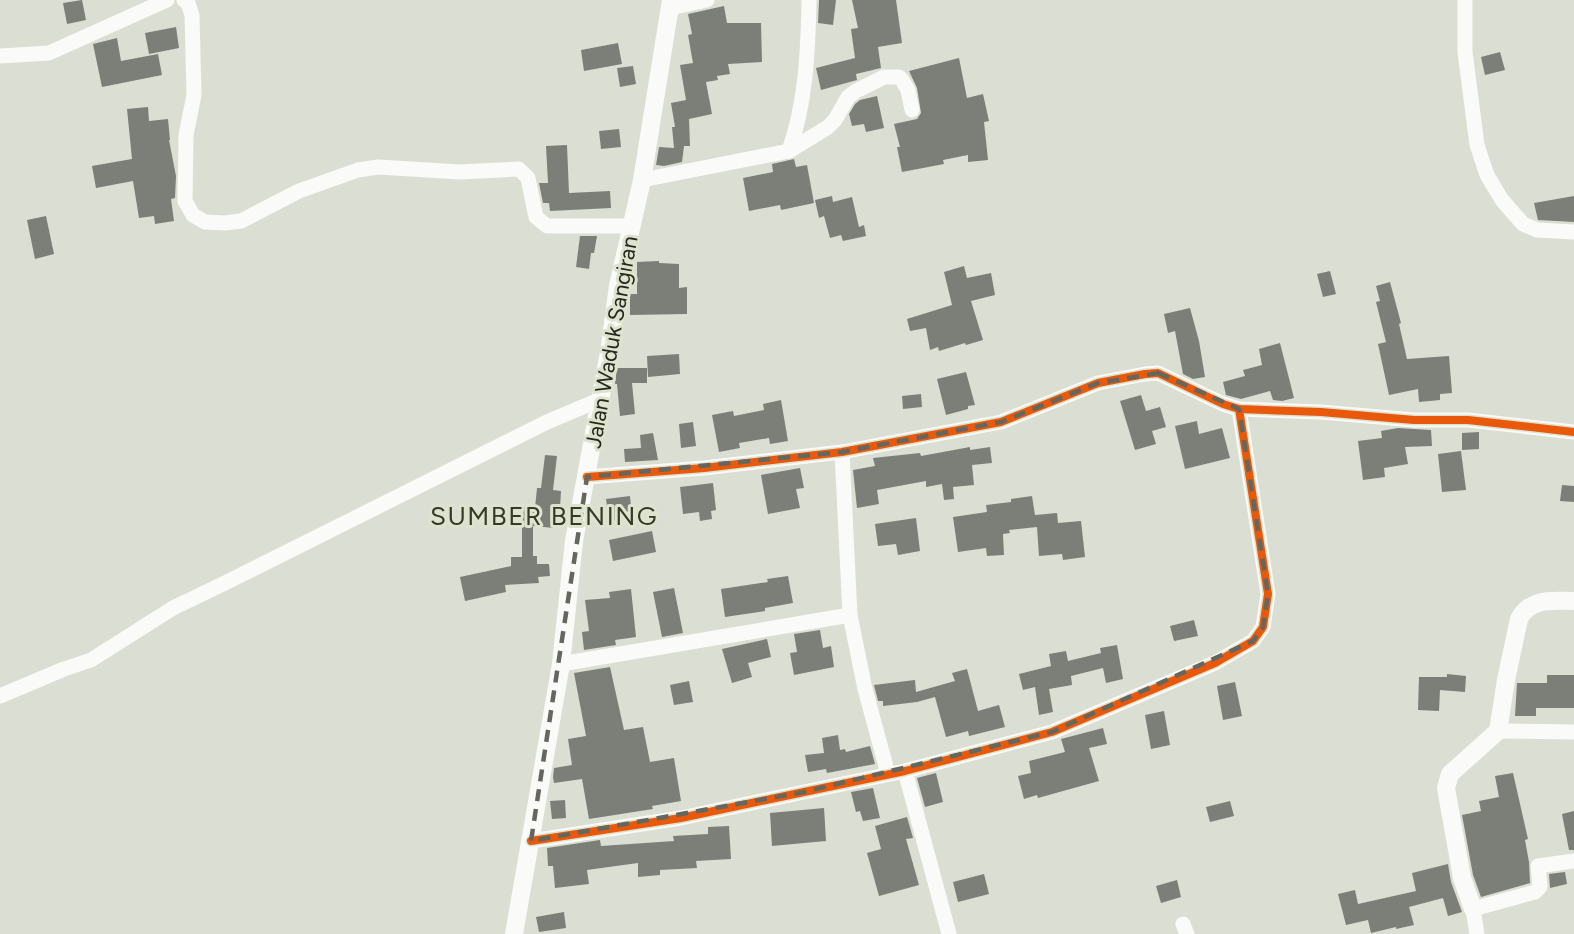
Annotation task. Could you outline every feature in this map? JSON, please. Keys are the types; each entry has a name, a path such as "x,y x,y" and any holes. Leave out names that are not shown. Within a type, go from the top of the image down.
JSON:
{"street":[{"path":"0,56 49,53 167,0"},
{"path":"184,0 188,3 192,15 194,95 186,135 185,201 193,215 205,222 241,221 299,191 326,180 358,170 378,167 460,172 519,169 528,178 536,217 547,226 631,226"},
{"path":"670,4 707,0"},
{"path":"789,151 798,124 804,94 809,0"},
{"path":"1466,0 1465,52 1477,145 1487,175 1502,200 1523,224 1537,230 1574,232"},
{"name":"Jalan Waduk Sangiran","path":"514,934 561,664 574,541 609,352 618,286 642,180 670,4"},
{"path":"642,180 789,151 836,120 848,98 856,91 884,77 899,77 902,80 908,90 912,110"},
{"path":"587,477 704,468 842,452 1001,422 1098,383 1158,373 1223,404 1239,409 1321,412 1414,420 1468,420 1574,432"},
{"path":"0,696 91,660 186,600 250,571 547,422 599,400"},
{"path":"531,841 681,818 905,771 1052,732 1215,663 1253,641 1263,627 1268,594 1239,409"},
{"path":"842,452 850,615 865,689 888,774"},
{"path":"1477,934 1473,909 1462,878 1446,788 1450,774 1498,730 1506,680 1519,619 1523,611 1539,602 1574,601"},
{"path":"561,664 850,615"},
{"path":"1498,730 1574,732"},
{"path":"905,771 949,934"},
{"path":"1473,909 1535,892 1540,887 1538,866 1574,861"}],"highlighted area":[{"path":"1158,373 1239,409 1268,594 1263,627 1253,641 1052,732 804,792 531,841 587,477 842,452 1001,422 1098,383"}],"building":[{"path":"82,0 86,20 67,24 63,3"},
{"path":"819,0 836,0 833,25 818,23"},
{"path":"852,0 896,0 902,43 878,47 881,68 856,74 857,80 821,90 816,68 855,58 851,29 858,28"},
{"path":"724,6 727,23 761,23 762,62 728,64 730,74 717,76 718,80 706,82 712,114 689,119 690,146 684,146 682,162 664,166 656,165 659,147 674,148 672,127 675,127 671,103 686,100 680,65 693,63 688,35 692,34 688,14"},
{"path":"176,27 179,48 149,54 145,33"},
{"path":"117,38 121,61 158,54 162,75 102,87 93,44"},
{"path":"618,43 622,64 584,71 581,50"},
{"path":"1500,52 1505,70 1485,75 1481,57"},
{"path":"959,58 967,98 983,94 989,121 984,122 988,160 968,162 968,155 943,160 944,164 902,172 897,147 900,147 894,124 917,119 921,113 917,88 909,71"},
{"path":"633,66 636,84 620,87 617,68"},
{"path":"877,96 884,128 866,132 864,124 852,126 849,114 855,104 860,100"},
{"path":"148,107 149,121 168,119 169,140 176,176 175,198 171,199 174,221 155,224 154,216 139,218 133,181 96,188 92,166 132,159 127,109"},
{"path":"619,129 621,147 601,149 599,131"},
{"path":"567,145 569,193 610,191 611,208 550,211 549,203 543,203 539,183 548,183 546,146"},
{"path":"794,159 796,167 807,165 814,203 781,210 780,205 749,211 743,178 773,172 772,164"},
{"path":"832,196 833,202 852,197 859,227 864,225 866,236 843,241 841,235 830,238 824,216 819,218 815,200"},
{"path":"1574,196 1574,222 1538,220 1534,203"},
{"path":"46,216 54,254 35,259 27,220"},
{"path":"580,236 597,236 594,253 591,253 589,269 576,267"},
{"path":"659,261 659,263 679,264 679,288 687,287 687,314 630,315 630,294 637,294 637,262"},
{"path":"964,266 967,278 991,273 995,295 971,301 983,340 939,351 938,347 930,350 926,328 910,331 907,319 952,305 944,272"},
{"path":"1330,271 1336,294 1323,297 1317,274"},
{"path":"1390,282 1401,323 1399,324 1407,359 1449,356 1452,393 1440,394 1440,400 1419,402 1418,389 1389,395 1378,344 1386,342 1376,302 1380,301 1376,286"},
{"path":"1190,308 1205,377 1193,379 1183,374 1175,331 1168,333 1164,314"},
{"path":"1280,343 1294,398 1282,401 1273,400 1270,391 1241,399 1226,395 1223,382 1245,376 1243,370 1262,365 1259,349"},
{"path":"679,354 680,374 648,377 647,356"},
{"path":"617,368 647,368 647,383 632,383 635,414 620,416 617,384 615,384"},
{"path":"966,372 975,405 946,415 937,379"},
{"path":"921,394 922,407 903,409 902,396"},
{"path":"1141,395 1146,411 1160,407 1166,427 1152,431 1156,444 1135,450 1120,401"},
{"path":"781,400 788,441 770,444 769,438 739,443 740,448 719,452 712,415 733,411 734,416 764,410 763,404"},
{"path":"1197,421 1199,434 1222,428 1230,458 1185,469 1175,426"},
{"path":"693,422 696,446 681,448 679,424"},
{"path":"1398,428 1431,430 1432,446 1405,447 1408,464 1384,468 1385,477 1363,480 1358,441 1382,438 1381,431"},
{"path":"1479,432 1479,449 1462,450 1462,433"},
{"path":"653,433 658,460 625,462 624,449 641,448 640,435"},
{"path":"970,447 970,450 990,447 992,463 972,465 974,485 953,487 954,499 944,500 942,484 926,487 926,481 877,490 879,504 857,508 853,470 875,466 873,458 920,453 921,456"},
{"path":"1461,451 1466,490 1442,492 1438,454"},
{"path":"545,455 557,456 553,490 561,491 560,508 556,507 554,528 533,526 533,556 537,556 537,564 549,564 550,576 538,577 539,583 505,585 506,592 465,601 460,577 511,566 511,557 522,557 524,507 535,508 537,488 541,488"},
{"path":"800,468 804,488 796,489 800,508 768,514 761,475"},
{"path":"713,483 716,510 711,511 712,519 700,521 699,512 683,514 680,487"},
{"path":"1562,485 1574,486 1574,502 1560,501"},
{"path":"630,496 632,518 609,521 606,499"},
{"path":"1032,496 1035,515 1057,513 1058,523 1081,521 1085,557 1063,560 1062,554 1039,556 1037,527 1009,530 1010,533 1003,534 1004,555 987,556 986,548 958,552 953,517 987,512 986,505 1011,502 1011,499"},
{"path":"916,518 920,551 898,555 896,544 878,546 875,524"},
{"path":"652,531 656,552 613,561 609,540"},
{"path":"788,576 793,603 765,608 765,611 725,617 721,589 768,582 767,579"},
{"path":"674,588 683,633 662,637 653,592"},
{"path":"631,589 636,637 615,640 616,645 584,650 582,632 589,631 585,600 610,598 609,592"},
{"path":"1194,620 1198,636 1174,641 1170,626"},
{"path":"820,630 823,648 831,646 834,667 794,675 790,653 797,652 794,634"},
{"path":"767,639 771,657 748,663 752,677 732,683 722,649"},
{"path":"1117,645 1123,679 1106,683 1103,668 1071,676 1072,685 1049,689 1053,712 1039,715 1035,687 1023,690 1019,674 1051,666 1049,654 1066,651 1068,661 1101,653 1100,648"},
{"path":"610,667 624,730 643,727 650,762 674,758 681,801 652,806 653,809 589,819 582,779 554,783 554,768 572,765 568,739 586,736 574,673"},
{"path":"967,669 978,711 999,705 1005,727 969,736 968,731 946,737 935,697 917,702 883,706 883,701 878,701 874,685 915,680 916,692 955,681 952,673"},
{"path":"1447,674 1466,676 1465,692 1440,690 1439,711 1418,710 1419,677 1447,677"},
{"path":"1547,675 1574,675 1574,708 1536,708 1536,716 1515,716 1517,683 1547,683"},
{"path":"689,681 693,702 674,705 670,685"},
{"path":"1235,682 1242,716 1223,720 1217,686"},
{"path":"1164,711 1170,745 1151,749 1145,715"},
{"path":"1103,728 1107,744 1089,748 1099,781 1038,798 1037,795 1024,799 1018,776 1031,773 1029,761 1065,752 1061,739"},
{"path":"838,735 840,750 845,749 846,752 870,746 875,764 827,773 826,769 808,772 805,755 824,753 822,738"},
{"path":"936,773 943,802 925,807 917,778"},
{"path":"1513,773 1528,839 1525,840 1530,883 1481,897 1473,875 1462,815 1481,811 1479,801 1499,797 1495,776"},
{"path":"873,788 880,818 863,821 860,811 856,812 851,792"},
{"path":"565,800 566,818 552,819 550,801"},
{"path":"1230,801 1234,816 1210,822 1206,807"},
{"path":"824,808 826,841 772,846 770,813"},
{"path":"1574,811 1574,850 1569,850 1562,814"},
{"path":"907,817 913,838 906,839 919,885 879,896 867,853 881,849 875,826"},
{"path":"729,826 731,859 696,861 697,868 660,870 660,875 638,877 638,863 587,870 589,884 555,888 553,866 548,866 547,848 600,840 601,846 674,841 673,836 708,834 708,827"},
{"path":"1448,864 1451,882 1462,912 1448,916 1443,898 1409,907 1414,925 1371,933 1368,920 1346,925 1338,894 1355,890 1358,904 1416,891 1412,873"},
{"path":"1565,872 1567,884 1550,888 1549,874"},
{"path":"984,874 989,894 958,902 953,882"},
{"path":"1177,880 1181,897 1161,903 1156,886"},
{"path":"564,912 566,928 539,932 536,917"}],"cycle path":[{"path":"587,477 704,468 842,452 1001,422 1098,383 1158,373 1223,404 1239,409 1321,412 1414,420 1468,420 1574,432"},
{"path":"531,841 681,818 905,771 1052,732 1215,663 1253,641 1263,627 1268,594 1239,409"}],"district":[{"name":"SUMBER BENING","path":"544,516"}]}
